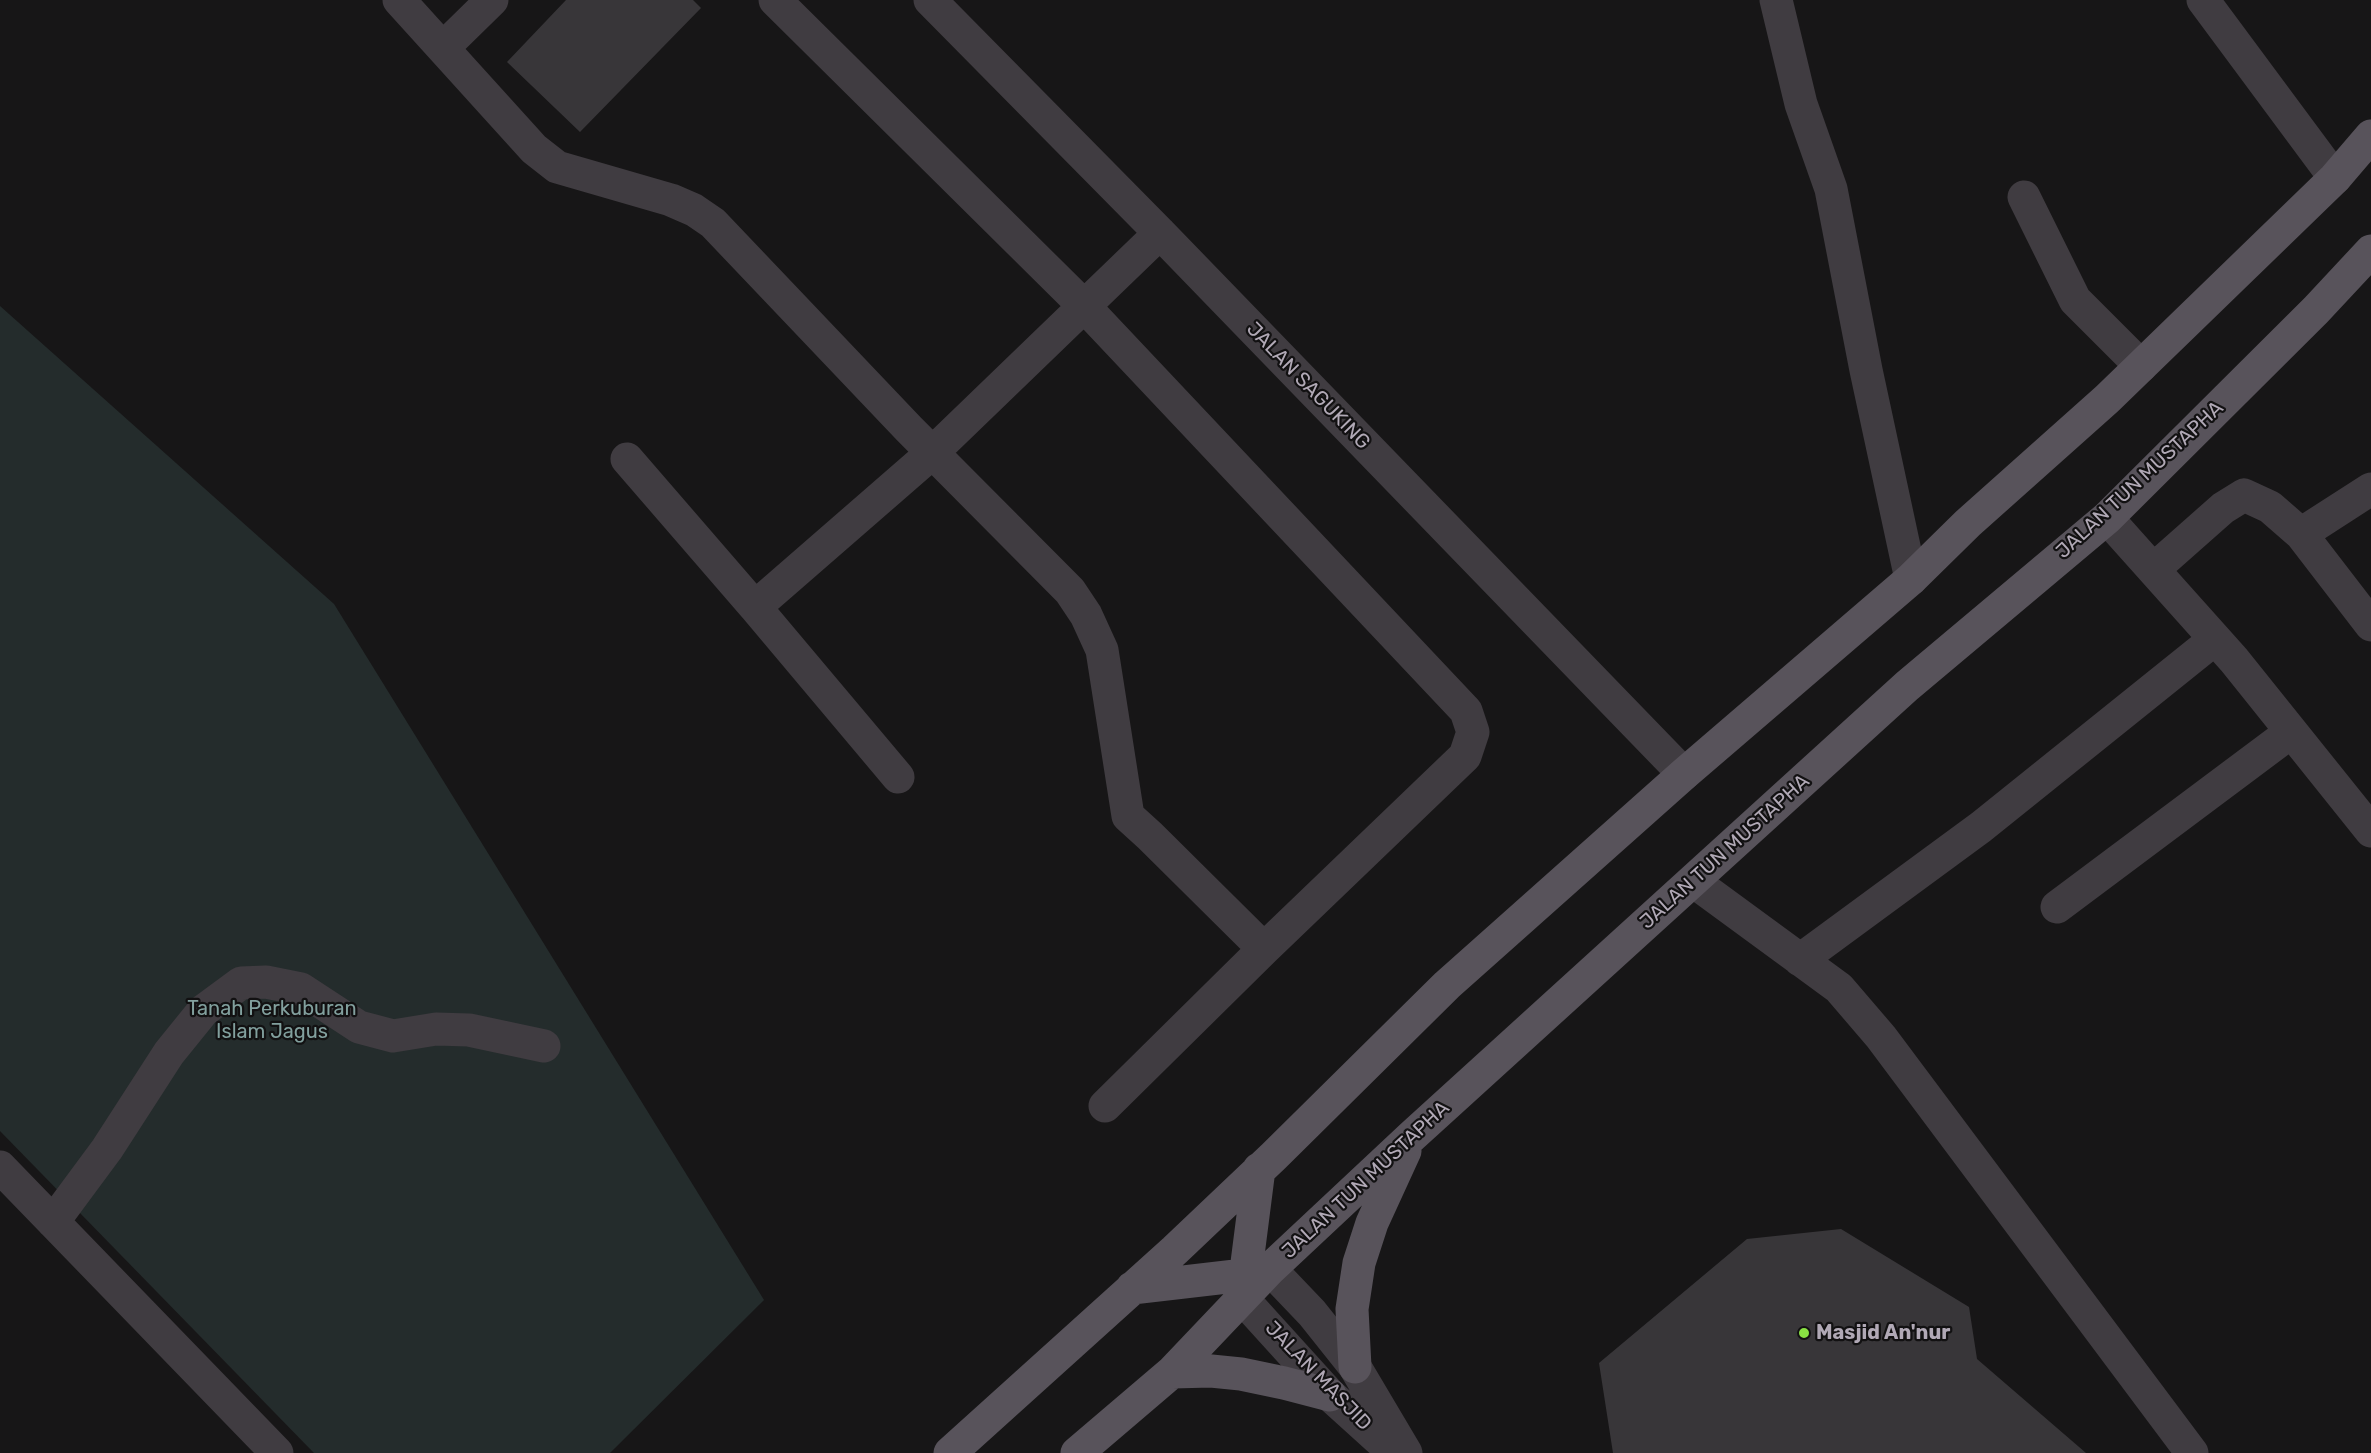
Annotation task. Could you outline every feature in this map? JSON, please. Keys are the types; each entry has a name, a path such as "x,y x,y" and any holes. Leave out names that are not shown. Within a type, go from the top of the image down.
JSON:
{"main road":[{"path":"950,1453 1259,1169 1447,986 1684,774 1911,579 1968,523 2108,399 2335,178 2371,136"},
{"name":"JALAN TUN MUSTAPHA","path":"1077,1453 1172,1372 1252,1281 1907,686 2107,518 2316,310 2371,251"},
{"path":"1355,1367 1352,1309 1359,1263 1372,1223 1412,1136"},
{"path":"1132,1288 1252,1281 1259,1169"},
{"path":"1172,1372 1211,1371 1241,1374 1330,1395"}],"street":[{"path":"399,0 534,149 557,167 671,200 694,210 713,223 933,453 1070,591 1086,615 1102,650 1128,816 1264,948"},
{"path":"444,47 492,0"},
{"path":"775,0 1084,306 1466,711 1473,732 1465,756 1264,948 1105,1106"},
{"path":"1776,0 1801,104 1831,189 1866,370 1911,579"},
{"path":"2203,0 2335,178"},
{"name":"JALAN SAGUKING","path":"932,1 1684,774"},
{"path":"2024,197 2075,300 2141,366"},
{"path":"755,607 933,453 1160,233"},
{"path":"627,459 898,777"},
{"path":"2301,534 2371,489"},
{"path":"2154,569 2223,508 2244,495 2270,507 2301,534 2371,625"},
{"path":"2107,518 2216,639 2371,831"},
{"path":"1800,960 1981,827 2216,639"},
{"path":"2057,907 2291,732"},
{"path":"1693,881 1839,988 1881,1037 2192,1453"},
{"path":"53,1222 107,1149 169,1053 203,1011 241,983 266,982 301,989 359,1027 393,1036 436,1029 469,1030 544,1046"},
{"path":"0,1167 277,1453"},
{"name":"JALAN MASJID","path":"1252,1281 1312,1313 1355,1367 1406,1453"},
{"name":"JALAN MASJID","path":"1252,1281 1330,1395 1395,1453"}],"green space":[{"name":"Tanah Perkuburan Islam Jagus","path":"0,306 334,604 764,1300 610,1453 314,1453 0,1131"}],"building":[{"path":"566,0 693,0 701,8 580,132 507,62"},
{"name":"Masjid An'nur","path":"1841,1229 1969,1307 1977,1359 2086,1453 1613,1453 1599,1363 1747,1239"}],"place":[{"name":"Masjid An'nur","path":"1804,1333"}]}
